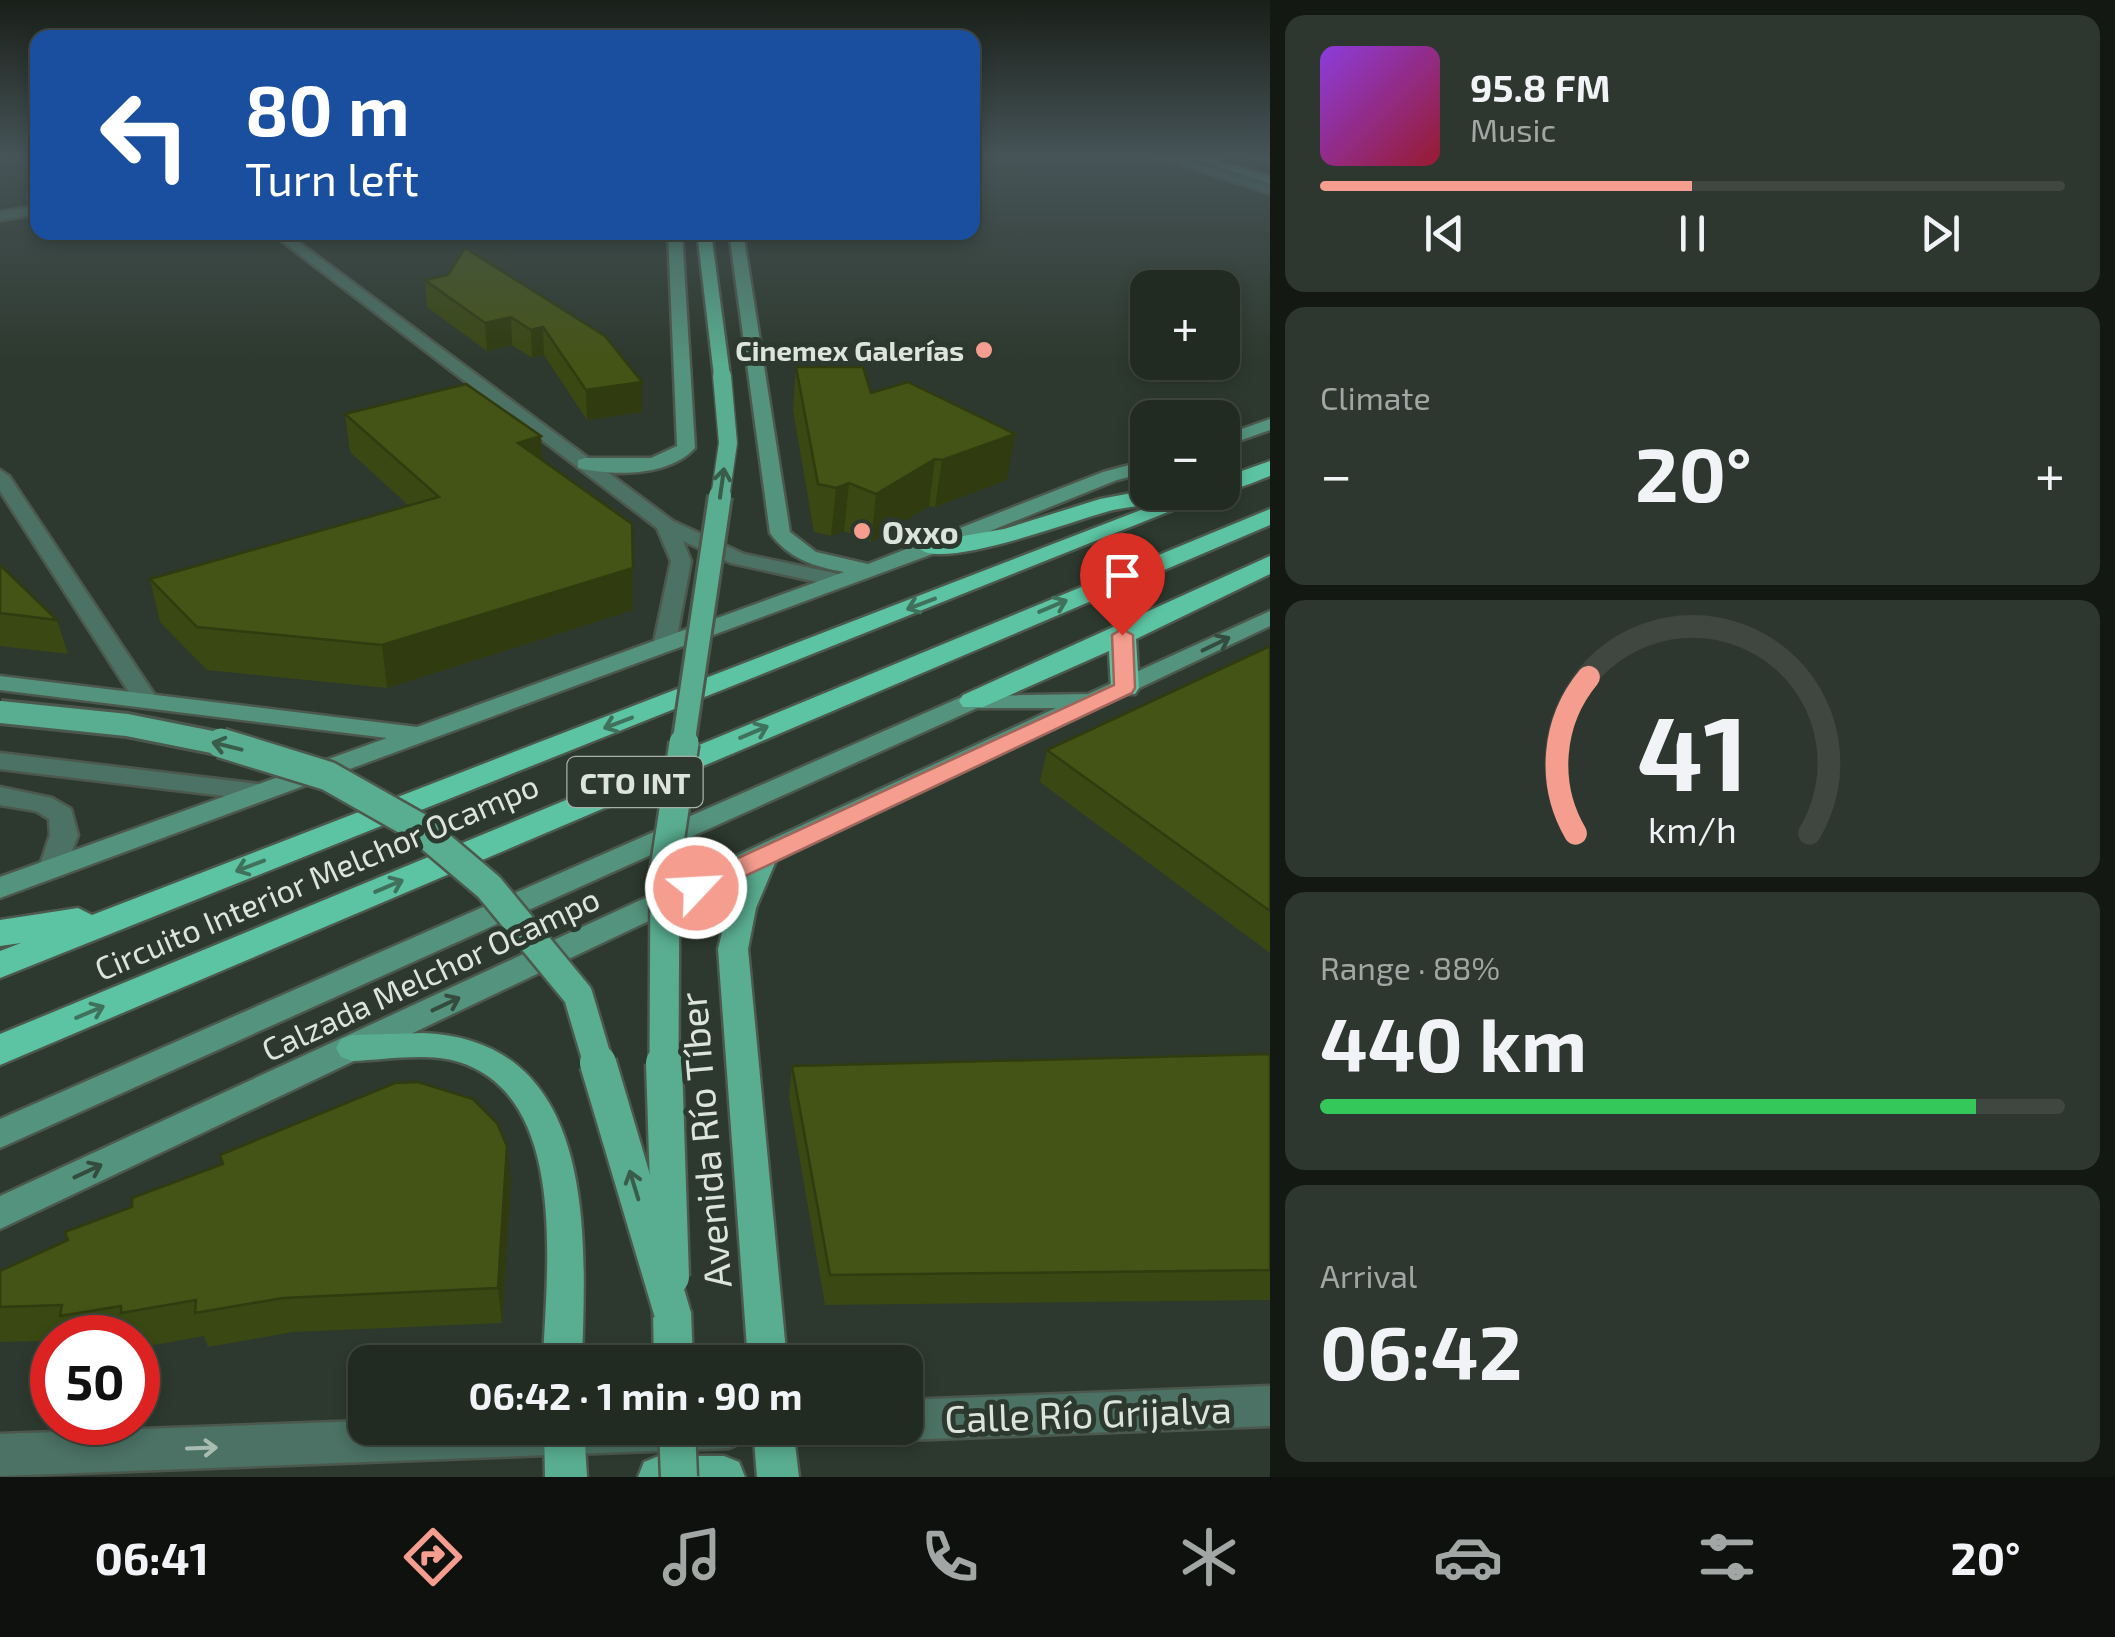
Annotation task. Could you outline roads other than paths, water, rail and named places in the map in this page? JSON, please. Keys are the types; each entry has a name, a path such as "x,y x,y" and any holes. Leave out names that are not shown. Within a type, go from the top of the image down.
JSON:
{"highway":[{"name":"Circuito Interior Melchor Ocampo","path":"1240,480 1270,468"},
{"path":"931,548 1008,536 1130,500"},
{"name":"Circuito Interior Melchor Ocampo","path":"0,965 1163,510"},
{"name":"Circuito Interior Melchor Ocampo","path":"0,1050 1270,516"},
{"path":"973,700 1270,564"},
{"path":"1122,635 1124,688"},
{"path":"0,933 130,913"}],"main road":[{"path":"585,464 654,464 672,460 686,448 676,240"},
{"path":"673,1345 664,1100 665,868 728,444 705,240"},
{"path":"737,240 780,533 788,545 806,557 869,570"},
{"path":"1240,435 1270,424"},
{"path":"0,888 931,548 1092,482 1130,471"},
{"name":"Calzada Melchor Ocampo","path":"0,1212 1270,618"},
{"path":"0,683 417,734"},
{"path":"0,1134 973,700 1097,701"},
{"path":"0,712 161,732 229,745 328,776 418,827 490,888 578,995 672,1312"},
{"name":"Avenida Río Tíber","path":"764,856 742,908 734,949 767,1345"},
{"path":"352,1048 430,1046 464,1050 506,1069 536,1102 550,1132 560,1183 563,1345"},
{"path":"565,1445 566,1477"},
{"path":"678,1445 679,1477"},
{"path":"775,1445 778,1477"},
{"path":"658,1477 724,1477"}],"street":[{"path":"287,240 666,525 738,559 840,580"},
{"path":"0,476 146,700"},
{"path":"666,525 681,561 666,642"},
{"path":"0,762 259,792"},
{"path":"0,796 43,804 62,815 64,835 53,868"},
{"name":"Calle Río Grijalva","path":"923,1419 1270,1406"},
{"path":"0,1455 348,1440"}],"place":[{"name":"Cinemex Galerías","path":"984,350"},
{"name":"Oxxo","path":"862,531"}]}
